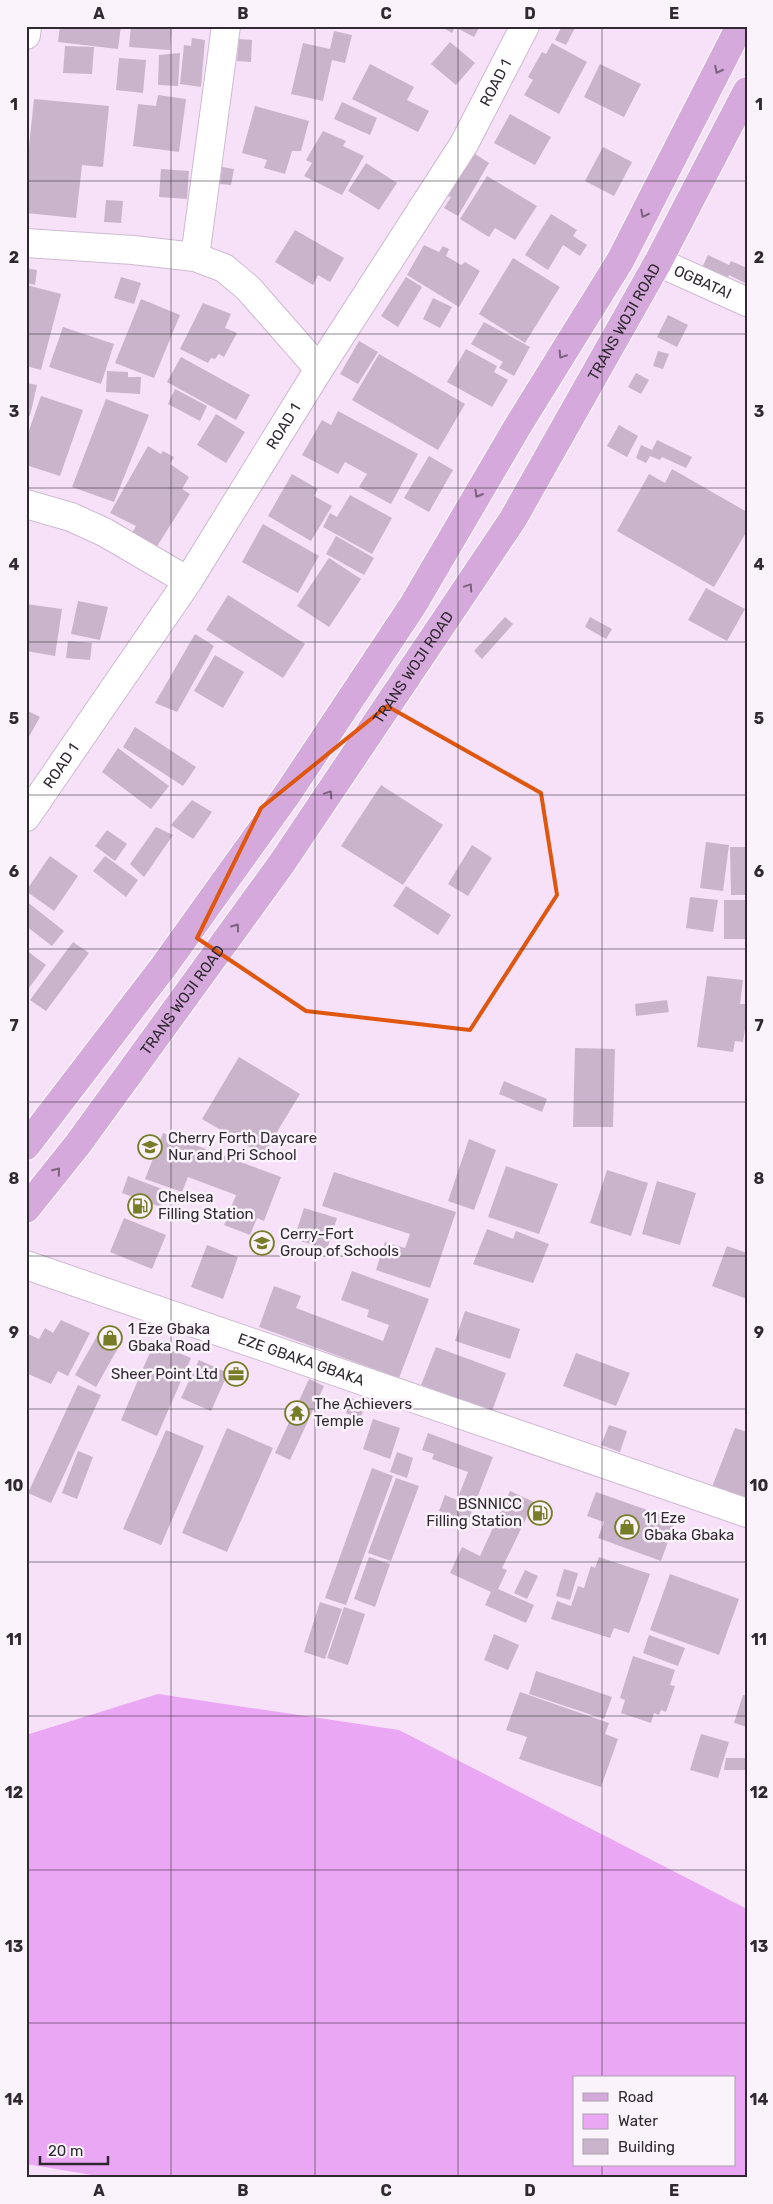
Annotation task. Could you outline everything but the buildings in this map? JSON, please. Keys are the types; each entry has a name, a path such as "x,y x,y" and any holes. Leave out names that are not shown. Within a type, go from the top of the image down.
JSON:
{"main road":[{"path":"26,1146 158,974 288,793 414,605 516,429 620,260 740,26"},
{"name":"TRANS WOJI ROAD","path":"26,1209 78,1144 273,876 398,693 513,519 658,262 747,91"},
{"path":"370,670 398,693"},
{"path":"242,856 273,876"}],"street":[{"path":"26,35 27,26"},
{"path":"195,257 226,26"},
{"name":"ROAD 1","path":"26,817 188,581 319,369 464,144 525,26"},
{"path":"26,243 133,250 195,257 224,268 248,288 319,369"},
{"name":"OGBATAI","path":"658,262 747,302"},
{"path":"26,504 71,517 104,532 188,581"},
{"name":"EZE GBAKA GBAKA","path":"26,1265 747,1513"}],"highlighted area":[{"path":"387,706 541,793 557,895 470,1030 306,1011 197,938 261,808"}],"water":[{"path":"158,1694 399,1730 747,1909 747,2178 110,2178 26,2164 26,1735"}],"place":[{"name":"Cherry Forth Daycare Nur and Pri School","path":"150,1147"},
{"name":"Chelsea Filling Station","path":"140,1206"},
{"name":"Cerry-Fort Group of Schools","path":"262,1243"},
{"name":"1 Eze Gbaka Gbaka Road","path":"110,1338"},
{"name":"Sheer Point Ltd","path":"236,1374"},
{"name":"The Achievers Temple","path":"297,1413"},
{"name":"BSNNICC Filling Station","path":"540,1513"},
{"name":"11 Eze Gbaka Gbaka","path":"627,1527"}]}
